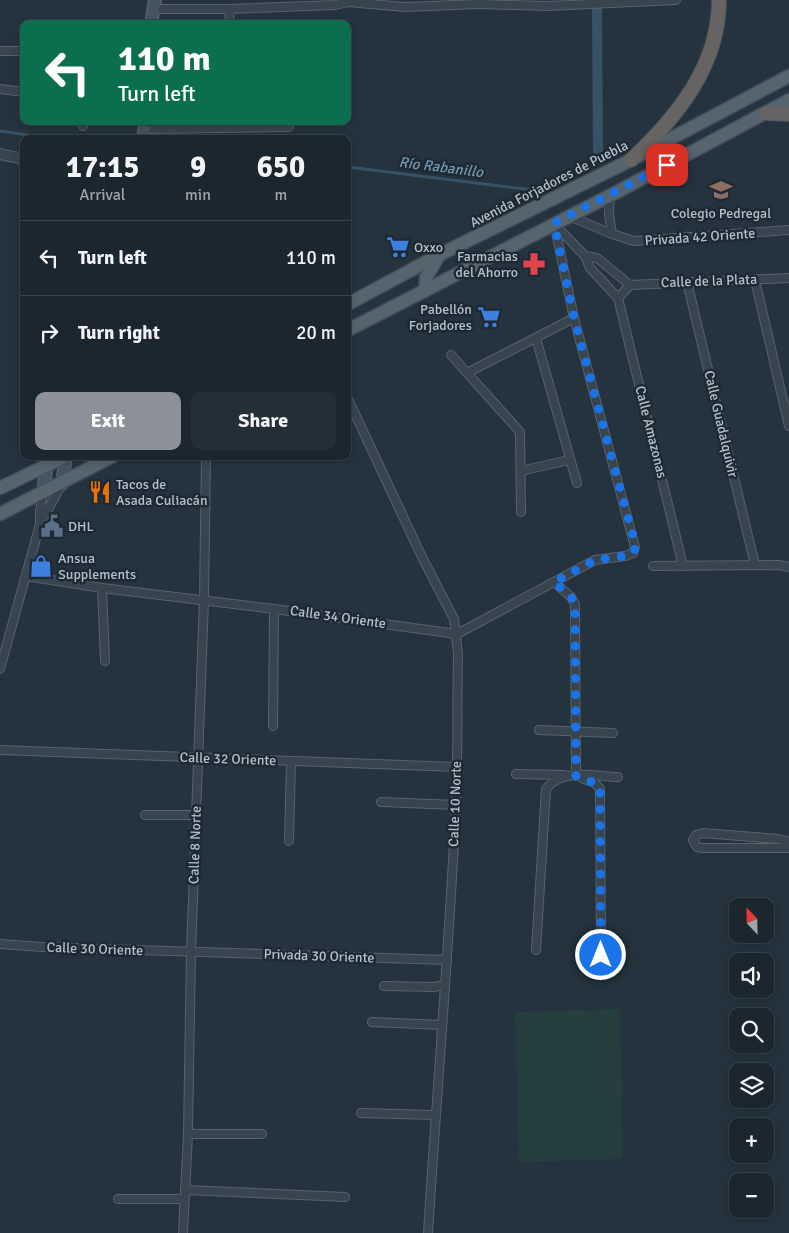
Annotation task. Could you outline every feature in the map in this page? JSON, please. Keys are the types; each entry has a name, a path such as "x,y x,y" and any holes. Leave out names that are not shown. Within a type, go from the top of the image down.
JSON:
{"highway":[{"path":"630,160 658,133 697,83 714,42 718,26 719,0"},
{"path":"766,113 789,114"}],"main road":[{"path":"151,20 153,5"},
{"name":"Avenida Forjadores de Puebla","path":"351,302 439,255 630,160 789,76"},
{"path":"351,328 789,100"},
{"path":"425,291 426,278 439,255"},
{"path":"0,488 48,460"},
{"path":"43,493 48,460"},
{"path":"62,484 65,460"},
{"path":"0,514 106,460"}],"street":[{"path":"153,5 229,9 335,5 345,1 405,6 431,3 548,6 676,0"},
{"path":"229,9 230,20"},
{"path":"0,50 20,51"},
{"path":"0,89 20,92"},
{"path":"145,130 289,127"},
{"path":"0,154 20,159"},
{"path":"610,195 609,214 612,234"},
{"name":"Privada 42 Oriente","path":"569,216 634,241 789,230"},
{"path":"554,223 585,256 590,268 618,298 630,285 597,258 585,256"},
{"path":"457,634 595,560 625,556 633,553 636,547 574,318 554,223"},
{"name":"Calle de la Plata","path":"630,285 789,278"},
{"path":"755,280 789,426"},
{"name":"Calle Guadalquivir","path":"687,282 755,566"},
{"name":"Calle Amazonas","path":"618,298 683,566"},
{"path":"467,373 574,318"},
{"path":"536,338 577,483"},
{"path":"451,355 520,432 521,512"},
{"name":"Calle 10 Norte","path":"351,405 421,555 454,619 457,634 456,804 428,1233"},
{"name":"Calle 8 Norte","path":"183,1233 188,1134 191,952 204,600 206,460"},
{"path":"521,471 569,460"},
{"path":"0,669 40,524 62,484"},
{"path":"40,524 43,493"},
{"path":"653,566 779,565 789,567"},
{"name":"Calle 34 Oriente","path":"26,576 102,588 457,634"},
{"path":"554,582 571,597 575,604 576,776"},
{"path":"102,588 105,661"},
{"path":"274,609 274,726"},
{"path":"539,730 613,733"},
{"name":"Calle 32 Oriente","path":"0,750 456,767"},
{"path":"289,840 291,761"},
{"path":"516,774 618,777"},
{"path":"536,950 546,789 552,782 567,775"},
{"path":"576,776 595,783 600,789 601,955"},
{"path":"381,802 456,804"},
{"path":"145,815 196,815"},
{"path":"789,842 778,839 703,833 696,835 693,840 697,847 702,848 789,848"},
{"name":"Calle 30 Oriente","path":"0,944 191,952"},
{"name":"Privada 30 Oriente","path":"191,952 447,960"},
{"path":"384,986 433,987 445,985"},
{"path":"372,1022 442,1025"},
{"path":"361,1113 435,1116"},
{"path":"188,1134 262,1134"},
{"path":"184,1190 345,1197"},
{"path":"118,1199 184,1199"}],"green space":[{"path":"620,1009 623,1159 519,1162 515,1012"}],"waterway":[{"path":"597,8 598,159"},
{"name":"Río Rabanillo","path":"0,131 28,135"},
{"name":"Río Rabanillo","path":"351,167 533,190"}],"place":[{"name":"Colegio Pedregal","path":"721,190"},
{"name":"Oxxo","path":"398,247"},
{"name":"Farmacias del Ahorro","path":"534,264"},
{"name":"Pabellón Forjadores","path":"489,317"},
{"name":"Tacos de Asada Culiacán","path":"100,492"},
{"name":"DHL","path":"52,526"},
{"name":"Ansua Supplements","path":"41,566"}],"route":[{"path":"601,955 600,789 595,783 576,776 575,604 571,597 554,582 595,560 625,556 633,553 636,547 574,318 554,223 667,165"}]}
